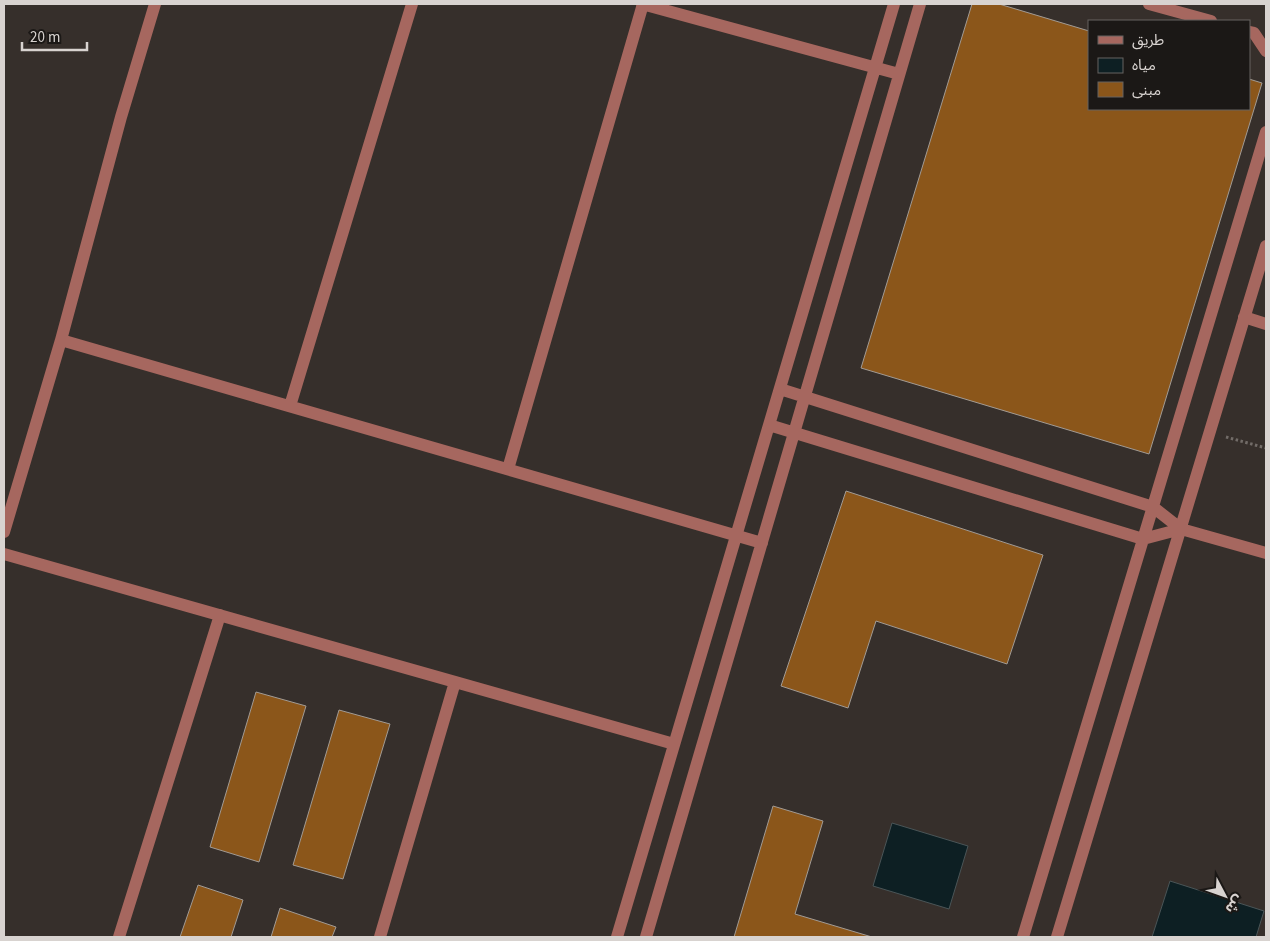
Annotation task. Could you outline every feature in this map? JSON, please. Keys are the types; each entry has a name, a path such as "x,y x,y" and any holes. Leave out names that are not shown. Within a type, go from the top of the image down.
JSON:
{"lane":[{"path":"4,532 61,340 121,117 155,4"},
{"path":"290,406 412,4"},
{"path":"508,469 642,4 899,74"},
{"path":"617,937 894,4"},
{"path":"646,937 920,4"},
{"path":"1149,4 1207,20"},
{"path":"1250,32 1254,33 1266,51"},
{"path":"1022,937 1266,132"},
{"path":"1057,937 1266,246"},
{"path":"1244,317 1266,324"},
{"path":"61,340 762,543"},
{"path":"780,389 1153,507 1181,528 1266,553"},
{"path":"769,425 1143,539 1181,528"},
{"path":"4,554 674,744"},
{"path":"119,937 220,615"},
{"path":"380,937 455,682"}],"path":[{"path":"1210,432 1266,448"}],"water":[{"path":"892,823 968,846 949,909 873,886"},
{"path":"1170,881 1264,911 1256,937 1152,937"}],"building":[{"path":"972,4 999,4 1088,31 1088,110 1250,110 1250,79 1262,83 1149,454 861,368"},
{"path":"846,491 1043,555 1007,664 876,621 848,708 781,686"},
{"path":"256,692 306,706 259,862 210,847"},
{"path":"339,710 390,724 343,879 293,865"},
{"path":"773,806 823,821 795,914 872,937 734,937"},
{"path":"198,885 243,900 231,937 180,937"},
{"path":"280,908 336,927 332,937 271,937"}]}
